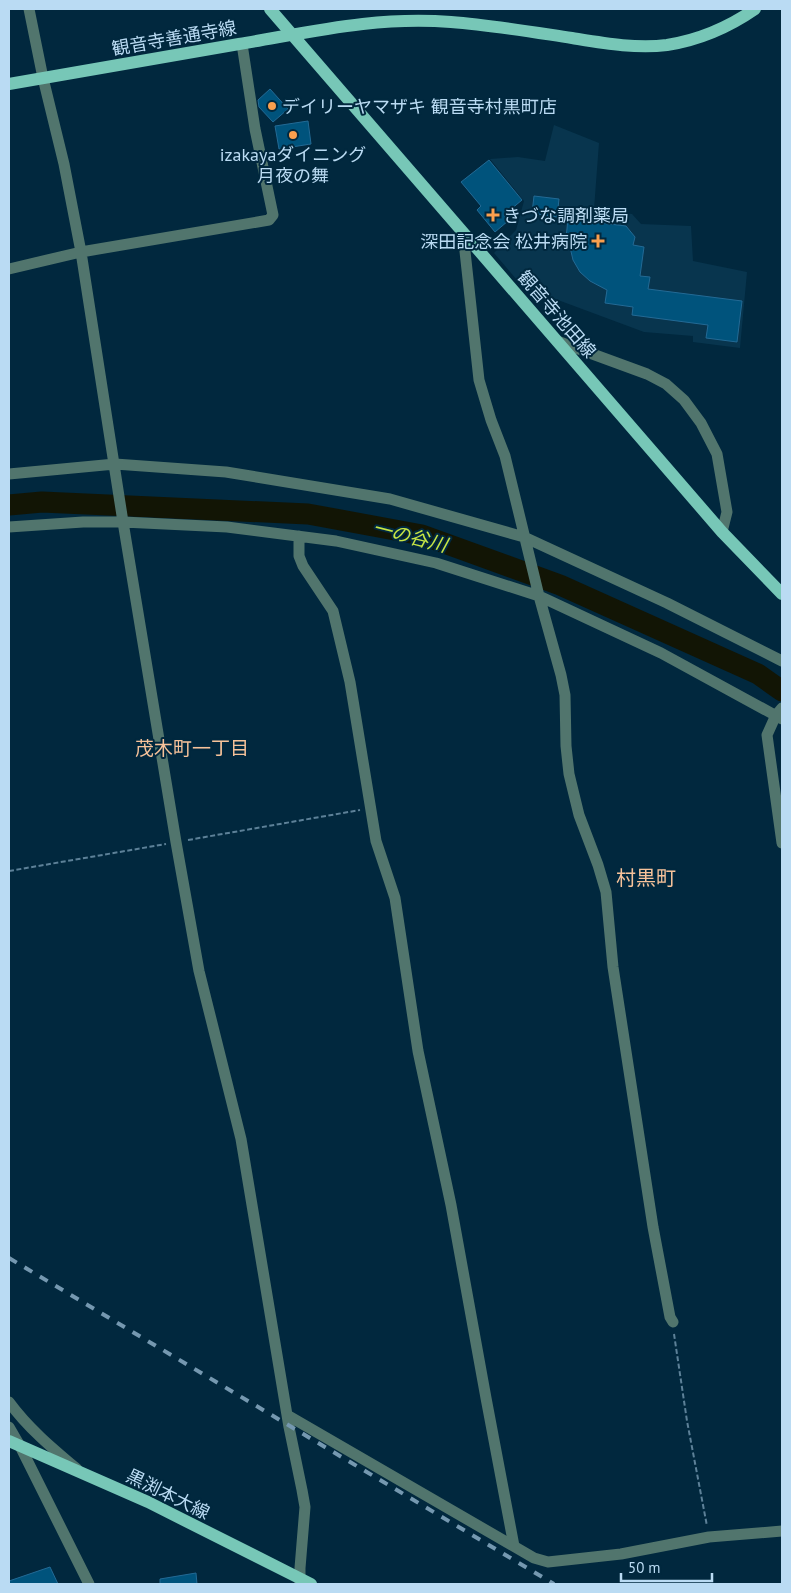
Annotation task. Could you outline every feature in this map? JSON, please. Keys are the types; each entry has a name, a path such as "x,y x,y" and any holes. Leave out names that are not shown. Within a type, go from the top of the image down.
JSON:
{"main road":[{"name":"観音寺池田線","path":"270,9 722,532 782,594"},
{"name":"観音寺善通寺線","path":"9,84 291,34 372,22 410,20 488,25 616,45 667,45 707,35 740,20 755,9"},
{"name":"黒渕本大線","path":"15,1443 148,1502 304,1582"}],"street":[{"path":"29,9 43,78 64,164 81,252 123,522 199,971 241,1139 287,1415 305,1507 304,1582"},
{"path":"9,269 81,252 269,220 273,215 255,129 242,44"},
{"path":"463,233 479,380 491,420 505,456 539,596 566,695 566,746 569,774 579,815 606,892 612,967 654,1227 670,1317 673,1322"},
{"path":"558,341 647,374 666,384 684,400 701,423 717,454 727,512 722,532"},
{"path":"9,474 115,464 226,472 390,499 524,537 667,603 782,661"},
{"path":"9,526 123,522 227,528 299,536 336,541 436,563 539,596 661,653 780,714 767,735 782,843"},
{"path":"299,536 299,556 303,566 333,611 350,682 376,841 396,898 418,1051 452,1205 514,1546"},
{"path":"9,1402 42,1439 80,1472"},
{"path":"9,1414 15,1443"},
{"path":"287,1415 534,1558 548,1562 622,1554 709,1537 782,1531"},
{"path":"9,1427 15,1443 89,1584"}],"path":[{"path":"9,871 370,809"},
{"path":"673,1322 687,1422 709,1537"}],"shaded area":[{"name":"深田記念会 松井病院","path":"554,125 599,143 594,209 632,214 641,224 691,226 693,261 747,272 740,348 693,342 693,336 644,332 523,287 494,253 516,230 524,201 490,159 518,157 545,161"}],"building":[{"name":"デイリーヤマザキ 観音寺村黒町店","path":"270,89 288,109 273,122 259,107 258,100"},
{"name":"izakayaダイニング 月夜の舞","path":"308,121 311,144 279,149 275,126"},
{"path":"489,160 522,200 504,215 508,221 495,232 477,210 481,206 461,182"},
{"path":"534,196 559,199 557,217 532,213"},
{"path":"568,219 626,226 635,237 633,245 644,247 640,276 650,277 648,289 742,301 737,342 706,338 708,325 632,315 633,307 605,303 607,290 590,281 580,272 573,260 570,247 571,238 566,238"},
{"path":"50,1567 58,1584 9,1584 9,1581"},
{"path":"196,1573 197,1584 160,1584 160,1579"}],"waterway":[{"name":"一の谷川","path":"9,505 42,502 308,514 422,535 560,585 758,674 782,691"}],"railway":[{"path":"9,1258 554,1584"}],"place":[{"name":"デイリーヤマザキ 観音寺村黒町店","path":"272,106"},
{"name":"izakayaダイニング 月夜の舞","path":"293,135"},
{"name":"きづな調剤薬局","path":"493,215"},
{"name":"深田記念会 松井病院","path":"598,241"}],"district":[{"name":"茂木町一丁目","path":"192,748"},
{"name":"村黒町","path":"646,878"}]}
